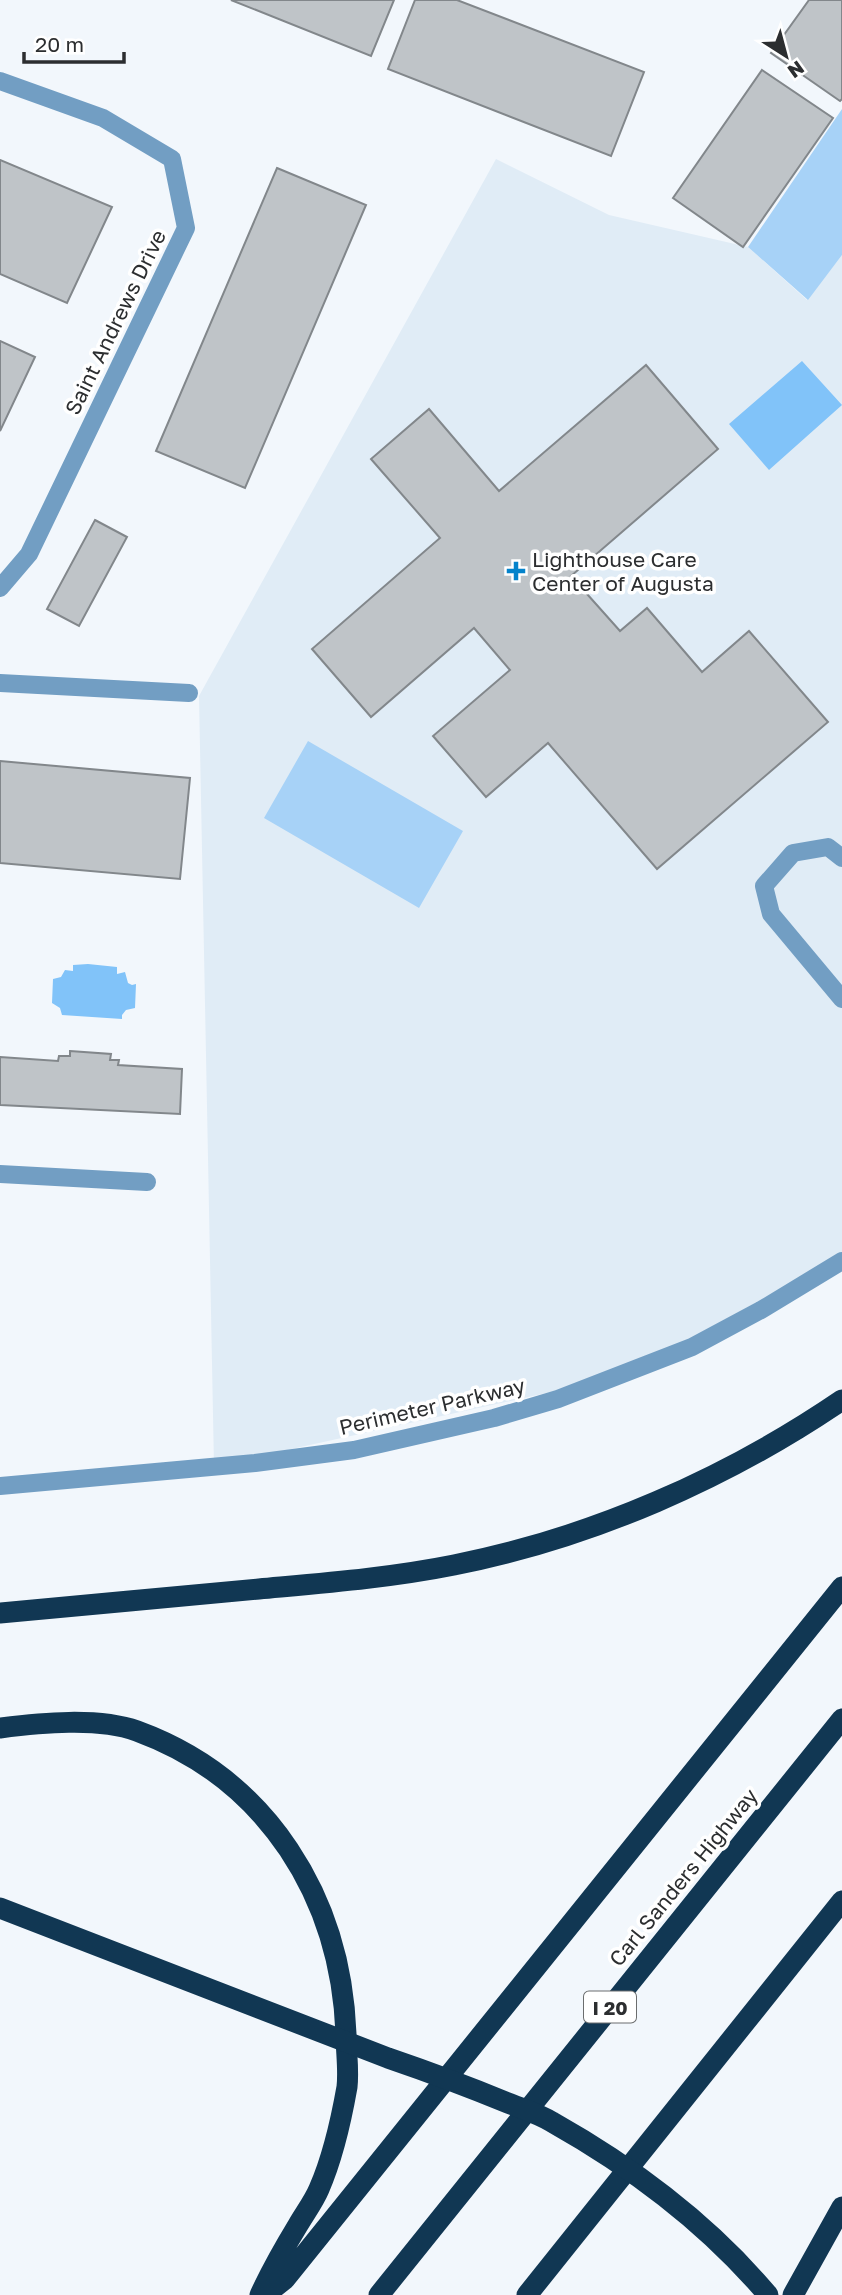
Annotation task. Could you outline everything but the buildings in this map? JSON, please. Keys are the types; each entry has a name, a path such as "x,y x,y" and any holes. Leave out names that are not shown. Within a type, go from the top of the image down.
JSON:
{"highway":[{"path":"0,1614 381,1577 467,1562 600,1525 680,1491 762,1450 842,1400"},
{"path":"262,2295 285,2279 842,1587"},
{"name":"Carl Sanders Highway","path":"379,2295 842,1719"},
{"path":"0,1728 42,1723 86,1723 135,1730 181,1752 223,1779 258,1808 287,1844 310,1882 328,1927 345,1999 347,2083 337,2132 319,2190 272,2270 262,2295"},
{"path":"527,2295 842,1902"},
{"path":"0,1908 388,2058 452,2080 551,2121 651,2187 680,2210 742,2264 768,2295"},
{"path":"793,2295 842,2207"}],"street":[{"name":"Saint Andrews Drive","path":"0,81 103,118 172,159 186,228 29,554 0,588"},
{"path":"0,683 189,693"},
{"path":"842,859 828,847 793,853 764,886 771,914 842,999"},
{"path":"0,1174 147,1182"},
{"name":"Perimeter Parkway","path":"0,1486 255,1463 354,1450 494,1418 595,1386 692,1347 761,1310 842,1261"}],"shaded area":[{"path":"842,109 842,255 808,300 748,247"},
{"path":"496,159 609,215 748,247 807,300 842,255 842,1256 619,1377 214,1466 199,696"},
{"path":"802,361 842,405 769,470 729,424"},
{"path":"308,741 463,831 419,908 264,818"},
{"path":"73,965 117,967 117,974 125,972 128,983 136,984 135,1008 126,1010 122,1019 62,1015 60,1008 52,1003 53,979 61,977 65,970 73,971"}],"place":[{"name":"Lighthouse Care Center of Augusta","path":"516,571"}]}
